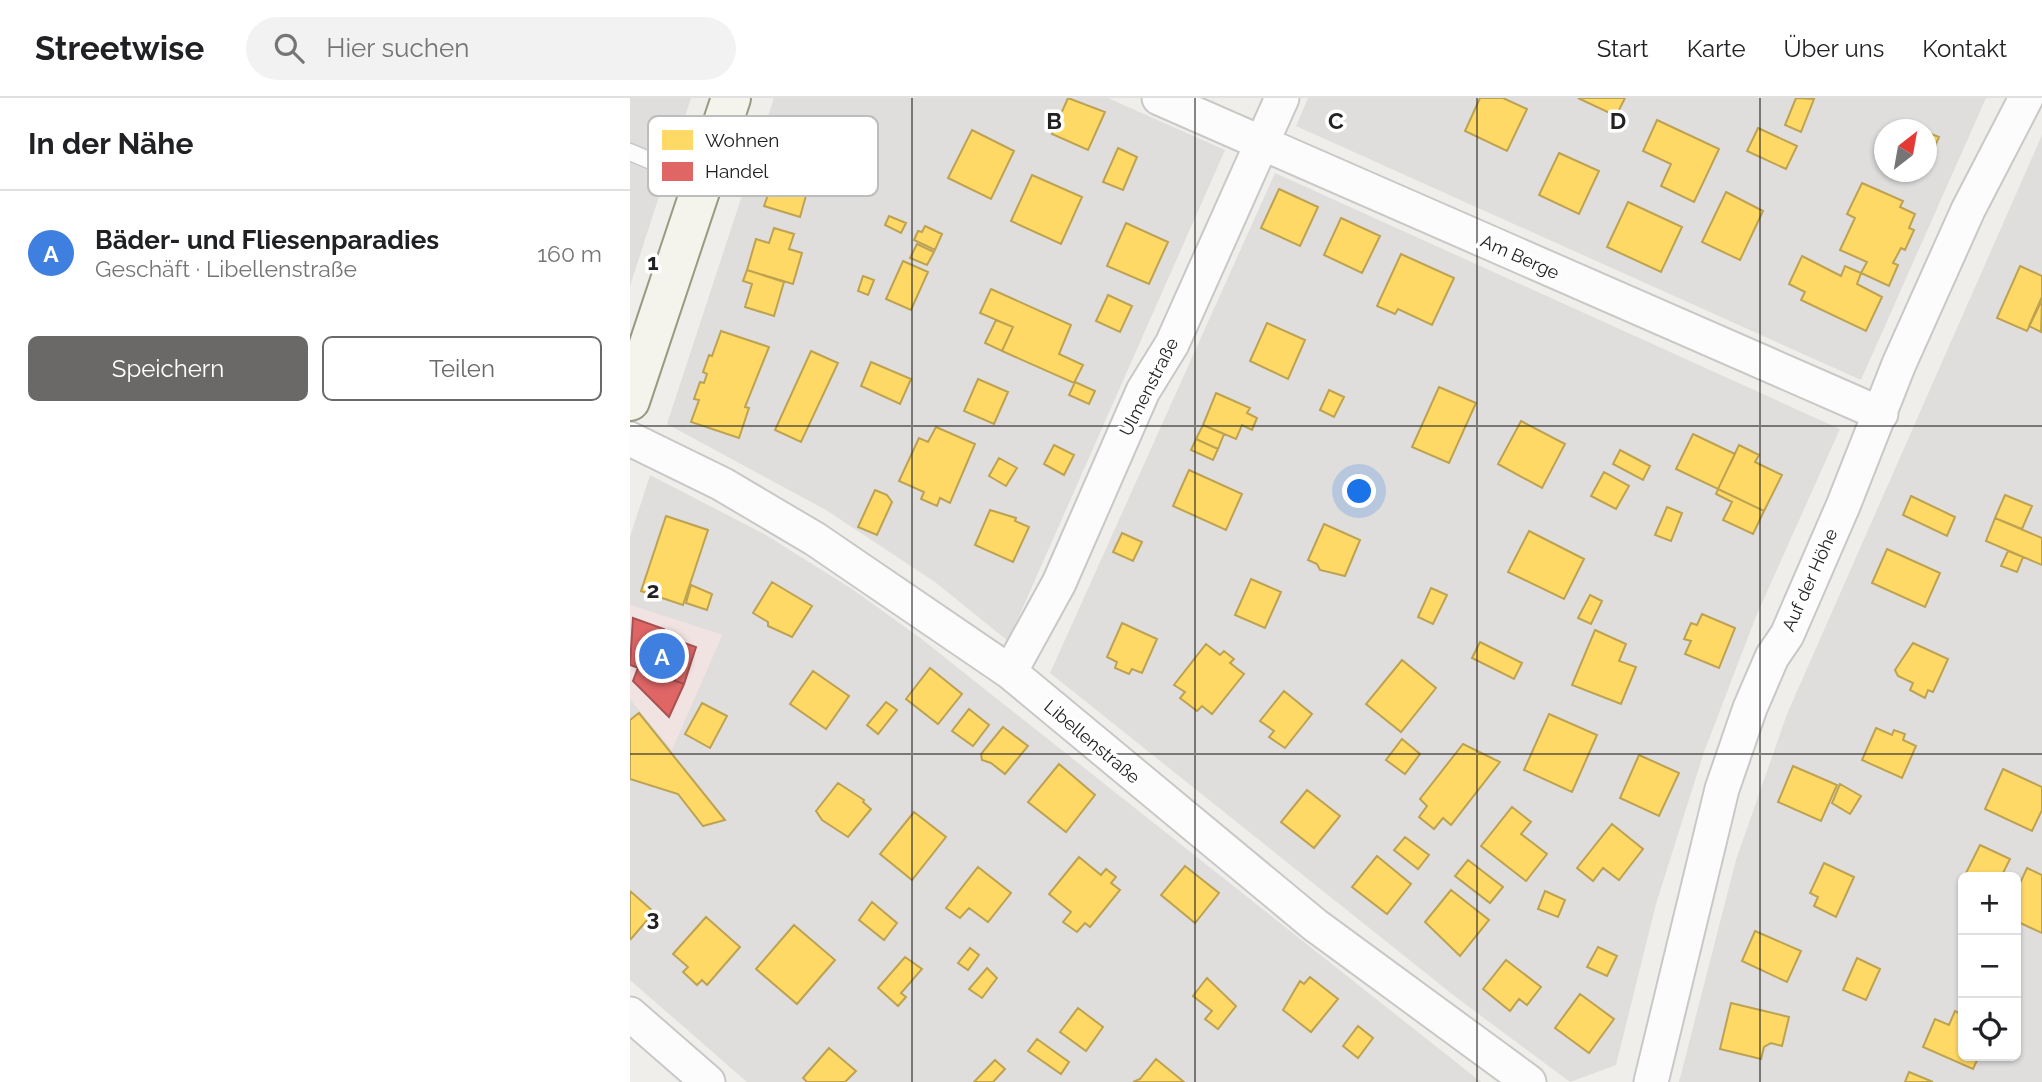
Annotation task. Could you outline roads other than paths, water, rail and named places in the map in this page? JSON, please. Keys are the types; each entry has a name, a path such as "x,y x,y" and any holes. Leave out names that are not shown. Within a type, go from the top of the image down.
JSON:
{"main road":[{"path":"725,116 731,98"},
{"path":"630,401 699,196"}],"street":[{"name":"Am Berge","path":"1159,98 1881,414"},
{"name":"Ulmenstraße","path":"1010,672 1059,583 1143,391 1172,344 1282,98"},
{"name":"Auf der Höhe","path":"1651,1082 1722,789 1740,735 1772,657 1787,635 1881,414 1899,364 1968,210 2026,98"},
{"name":"Libellenstraße","path":"630,439 722,484 815,539 1010,672 1315,925 1529,1082"},
{"path":"630,1014 708,1082"}],"lane":[{"path":"630,152 648,160"}],"place":[{"name":"Bäder- und Fliesenparadies","path":"662,656"}]}
